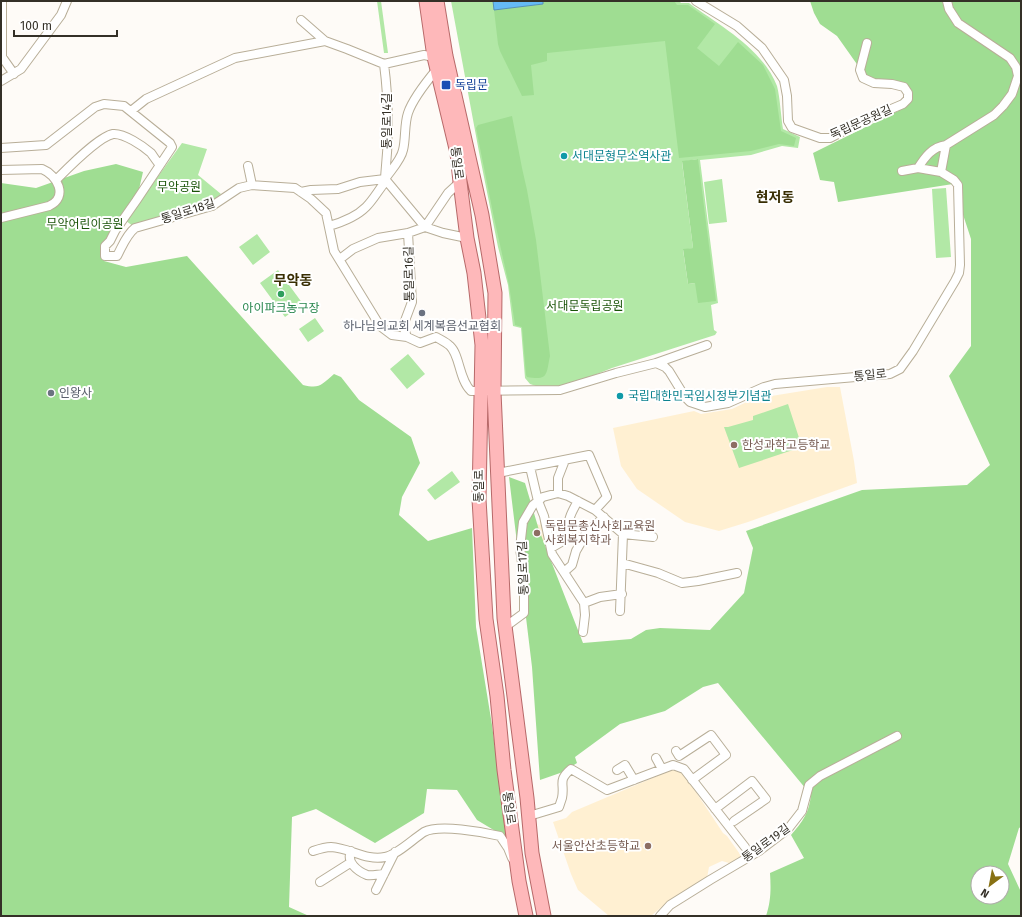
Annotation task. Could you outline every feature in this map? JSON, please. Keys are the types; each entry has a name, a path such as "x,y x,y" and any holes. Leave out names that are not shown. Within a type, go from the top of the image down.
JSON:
{"main road":[{"name":"통일로","path":"426,1 435,63 457,154 467,238 474,273 482,344 479,499 486,619 497,696 519,881 526,916"},
{"name":"통일로","path":"437,1 446,56 482,215 494,286 494,392 505,627 529,816 532,854 544,916"}],"street":[{"path":"1,81 21,69 60,16 67,1"},
{"name":"독립문공원길","path":"696,1 737,26 762,48 784,80 788,96 788,121 792,128 820,138 830,138 862,121 903,104 908,99 908,93 904,87 892,84 874,84 863,78 860,70 867,43"},
{"path":"918,168 925,156 940,146 946,145 989,118 1003,106 1012,94 1018,76 1016,67 1010,58 958,23 949,9 947,1"},
{"path":"4,3 2,57 14,74"},
{"path":"301,20 325,42 384,64 424,55 435,63"},
{"path":"131,111 146,99 235,58 325,42"},
{"name":"통일로14길","path":"329,226 358,214 366,207 401,157 409,109 428,80 435,63"},
{"name":"통일로14길","path":"384,64 388,111 388,152 385,180"},
{"name":"통일로18길","path":"1,148 46,145 89,111 104,104 124,106 170,143 172,147 105,246 105,256 117,256 131,231 135,228 212,206 239,188 252,185 295,188 311,199 326,213 334,250 380,326 392,335 407,337 420,343 436,337 451,347 459,363 466,386 471,391 480,392"},
{"path":"56,180 92,147 114,134 124,136 137,143 150,153 160,166"},
{"path":"902,171 918,168 941,172 946,145"},
{"path":"248,166 252,185"},
{"path":"1,170 42,169 48,171 56,180 60,191 59,198 56,203 1,218"},
{"name":"통일로","path":"656,363 665,367 669,371 685,398 694,404 705,407 728,404 764,387 775,384 890,374 900,369 913,351 959,273 958,185 954,180 941,172"},
{"path":"301,192 338,189 360,182 385,180 425,227 443,233 467,238"},
{"path":"425,227 448,193 460,182"},
{"name":"통일로16길","path":"340,258 353,249 378,238 408,233 425,227"},
{"name":"통일로16길","path":"407,337 403,326 412,302 408,233"},
{"path":"480,392 560,390 616,373 656,363 707,345"},
{"name":"통일로","path":"498,473 589,455 607,497 595,510"},
{"path":"558,493 558,478 565,460"},
{"path":"530,467 538,501 544,516 552,554 584,603 585,615 583,632"},
{"path":"538,501 543,497 558,493 568,496 595,510 623,534 653,537"},
{"name":"통일로17길","path":"505,627 524,613 524,578 520,548 523,522 533,505 538,501"},
{"path":"551,548 568,538 570,514 578,501"},
{"path":"564,572 572,565 576,551 587,532 604,517"},
{"path":"620,611 622,594 623,534"},
{"path":"622,563 658,573 682,583 737,573"},
{"path":"584,603 600,597 622,594"},
{"path":"676,750 679,756 711,734 726,755 692,780"},
{"name":"통일로19길","path":"660,916 670,905 759,851 788,829 802,811 809,785 820,776 897,736"},
{"path":"656,758 662,769"},
{"path":"617,770 626,765 634,780"},
{"path":"529,816 558,807 562,798 562,782 565,774 571,769 607,790 673,765 684,769 745,847"},
{"path":"715,809 752,781 766,800 734,821"},
{"path":"313,851 333,847 370,857 386,857 425,832 441,828 487,833 500,836 508,848 515,867 522,916"},
{"path":"350,851 348,856 350,863 357,869 368,875 384,874"},
{"path":"376,890 395,852"},
{"path":"320,882 350,863"}],"shaded area":[{"name":"한성과학고등학교","path":"827,387 840,387 857,483 719,531 685,522 637,489 621,466 613,428 694,411 701,414 732,409 753,399"},
{"name":"독립문총신사회교육원 사회복지학과","path":"540,520 547,520 546,543 527,542 527,521 540,525"},
{"name":"서울안산초등학교","path":"674,769 681,772 723,833 727,836 742,857 729,863 722,861 709,867 707,878 670,900 651,916 609,916 578,890 553,822 566,818 572,812"}],"green space":[{"path":"377,1 381,1 388,53 384,53"},
{"name":"서대문독립공원","path":"451,1 679,1 681,3 689,3 727,29 751,49 761,60 770,72 777,86 783,129 800,137 798,148 782,146 751,155 700,160 718,303 711,305 714,330 717,332 715,335 612,368 567,386 542,388 530,384 525,378 521,328 513,326 508,285 498,247","holes":["697,159 695,283 688,284 683,250 693,248 682,162"]},
{"path":"543,1 674,1 677,5 688,5 715,24 697,48 719,66 738,42 763,65 775,89 781,131 796,138 794,146 779,144 751,151 679,158 665,41 547,53 547,61 531,65 534,95 522,96 500,51 494,10 543,4"},
{"path":"810,1 1021,1 1021,827 1019,828 1008,865 970,865 970,905 1010,905 1010,868 1021,892 1021,916 766,916 770,895 770,873 804,858 791,835 805,816 809,807 811,795 718,683 703,687 665,711 620,724 575,757 577,763 563,772 540,780 532,667 509,477 525,483 539,530 583,643 631,639 646,630 660,628 710,630 744,593 753,548 746,531 862,490 967,485 990,465 949,376 971,346 971,239 953,184 838,202 834,182 820,180 813,153 898,111 911,101 905,85 875,81 866,77 837,36 820,24"},
{"path":"512,116 536,240 550,356 547,372 543,377 539,378 527,377 526,375 522,327 515,325 509,285 476,128 478,125"},
{"name":"무악공원","path":"182,143 207,149 198,175 221,194 211,202 133,226 126,221"},
{"path":"698,159 716,301 698,303 695,283 688,284 683,249 693,248 682,161"},
{"name":"무악어린이공원","path":"116,164 143,172 137,198 103,254 104,261 126,267 187,256 303,385 313,387 320,385 334,374 341,377 359,400 411,437 420,463 402,497 399,515 428,541 472,528 476,627 492,725 507,838 477,820 457,790 427,789 424,813 375,843 316,809 292,817 289,907 309,916 1,916 1,183 36,188 84,171"},
{"path":"722,179 727,222 709,224 704,182"},
{"path":"946,188 951,257 936,258 932,189"},
{"path":"257,234 270,252 253,265 239,247"},
{"name":"아이파크농구장","path":"278,270 303,304 285,317 260,283"},
{"path":"315,318 324,331 308,342 299,329"},
{"path":"408,354 425,374 407,389 390,369"},
{"path":"788,404 802,447 739,468 724,427 753,420 753,416"},
{"path":"452,471 460,482 435,500 427,490"}],"water":[{"path":"493,1 543,1 543,4 494,10"}],"place":[{"name":"독립문","path":"446,85"},
{"name":"서대문형무소역사관","path":"564,156"},
{"name":"아이파크농구장","path":"281,294"},
{"name":"하나님의교회 세계복음선교협회","path":"422,313"},
{"name":"인왕사","path":"51,393"},
{"name":"국립대한민국임시정부기념관","path":"620,396"},
{"name":"한성과학고등학교","path":"734,445"},
{"name":"독립문총신사회교육원 사회복지학과","path":"537,533"},
{"name":"서울안산초등학교","path":"648,846"}],"district":[{"name":"현저동","path":"775,197"},
{"name":"무악동","path":"293,280"}]}
